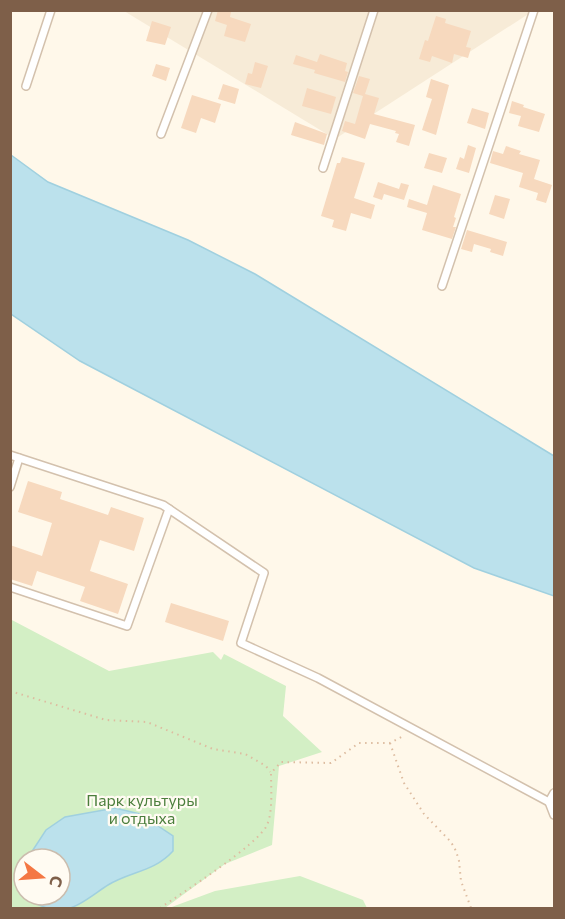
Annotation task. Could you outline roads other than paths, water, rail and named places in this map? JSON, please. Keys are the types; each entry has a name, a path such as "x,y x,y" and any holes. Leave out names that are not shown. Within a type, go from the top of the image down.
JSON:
{"lane":[{"path":"26,86 51,10"},
{"path":"161,134 208,10"},
{"path":"324,168 374,10"},
{"path":"442,286 534,10"},
{"path":"10,455 163,505 264,573 241,644 318,678 549,802 555,815"},
{"path":"10,487 19,458"},
{"path":"10,587 127,626 169,509"},
{"path":"549,802 555,794"}],"water":[{"path":"11,155 48,182 188,240 255,274 554,456 554,596 474,568 80,361 11,314"},
{"path":"115,808 140,814 173,836 173,851 158,863 117,880 73,907 51,909 44,907 72,907 72,847 35,847 46,830 65,817"}],"park label":[{"name":"Парк культуры и отдыха","path":"142,809"}]}
